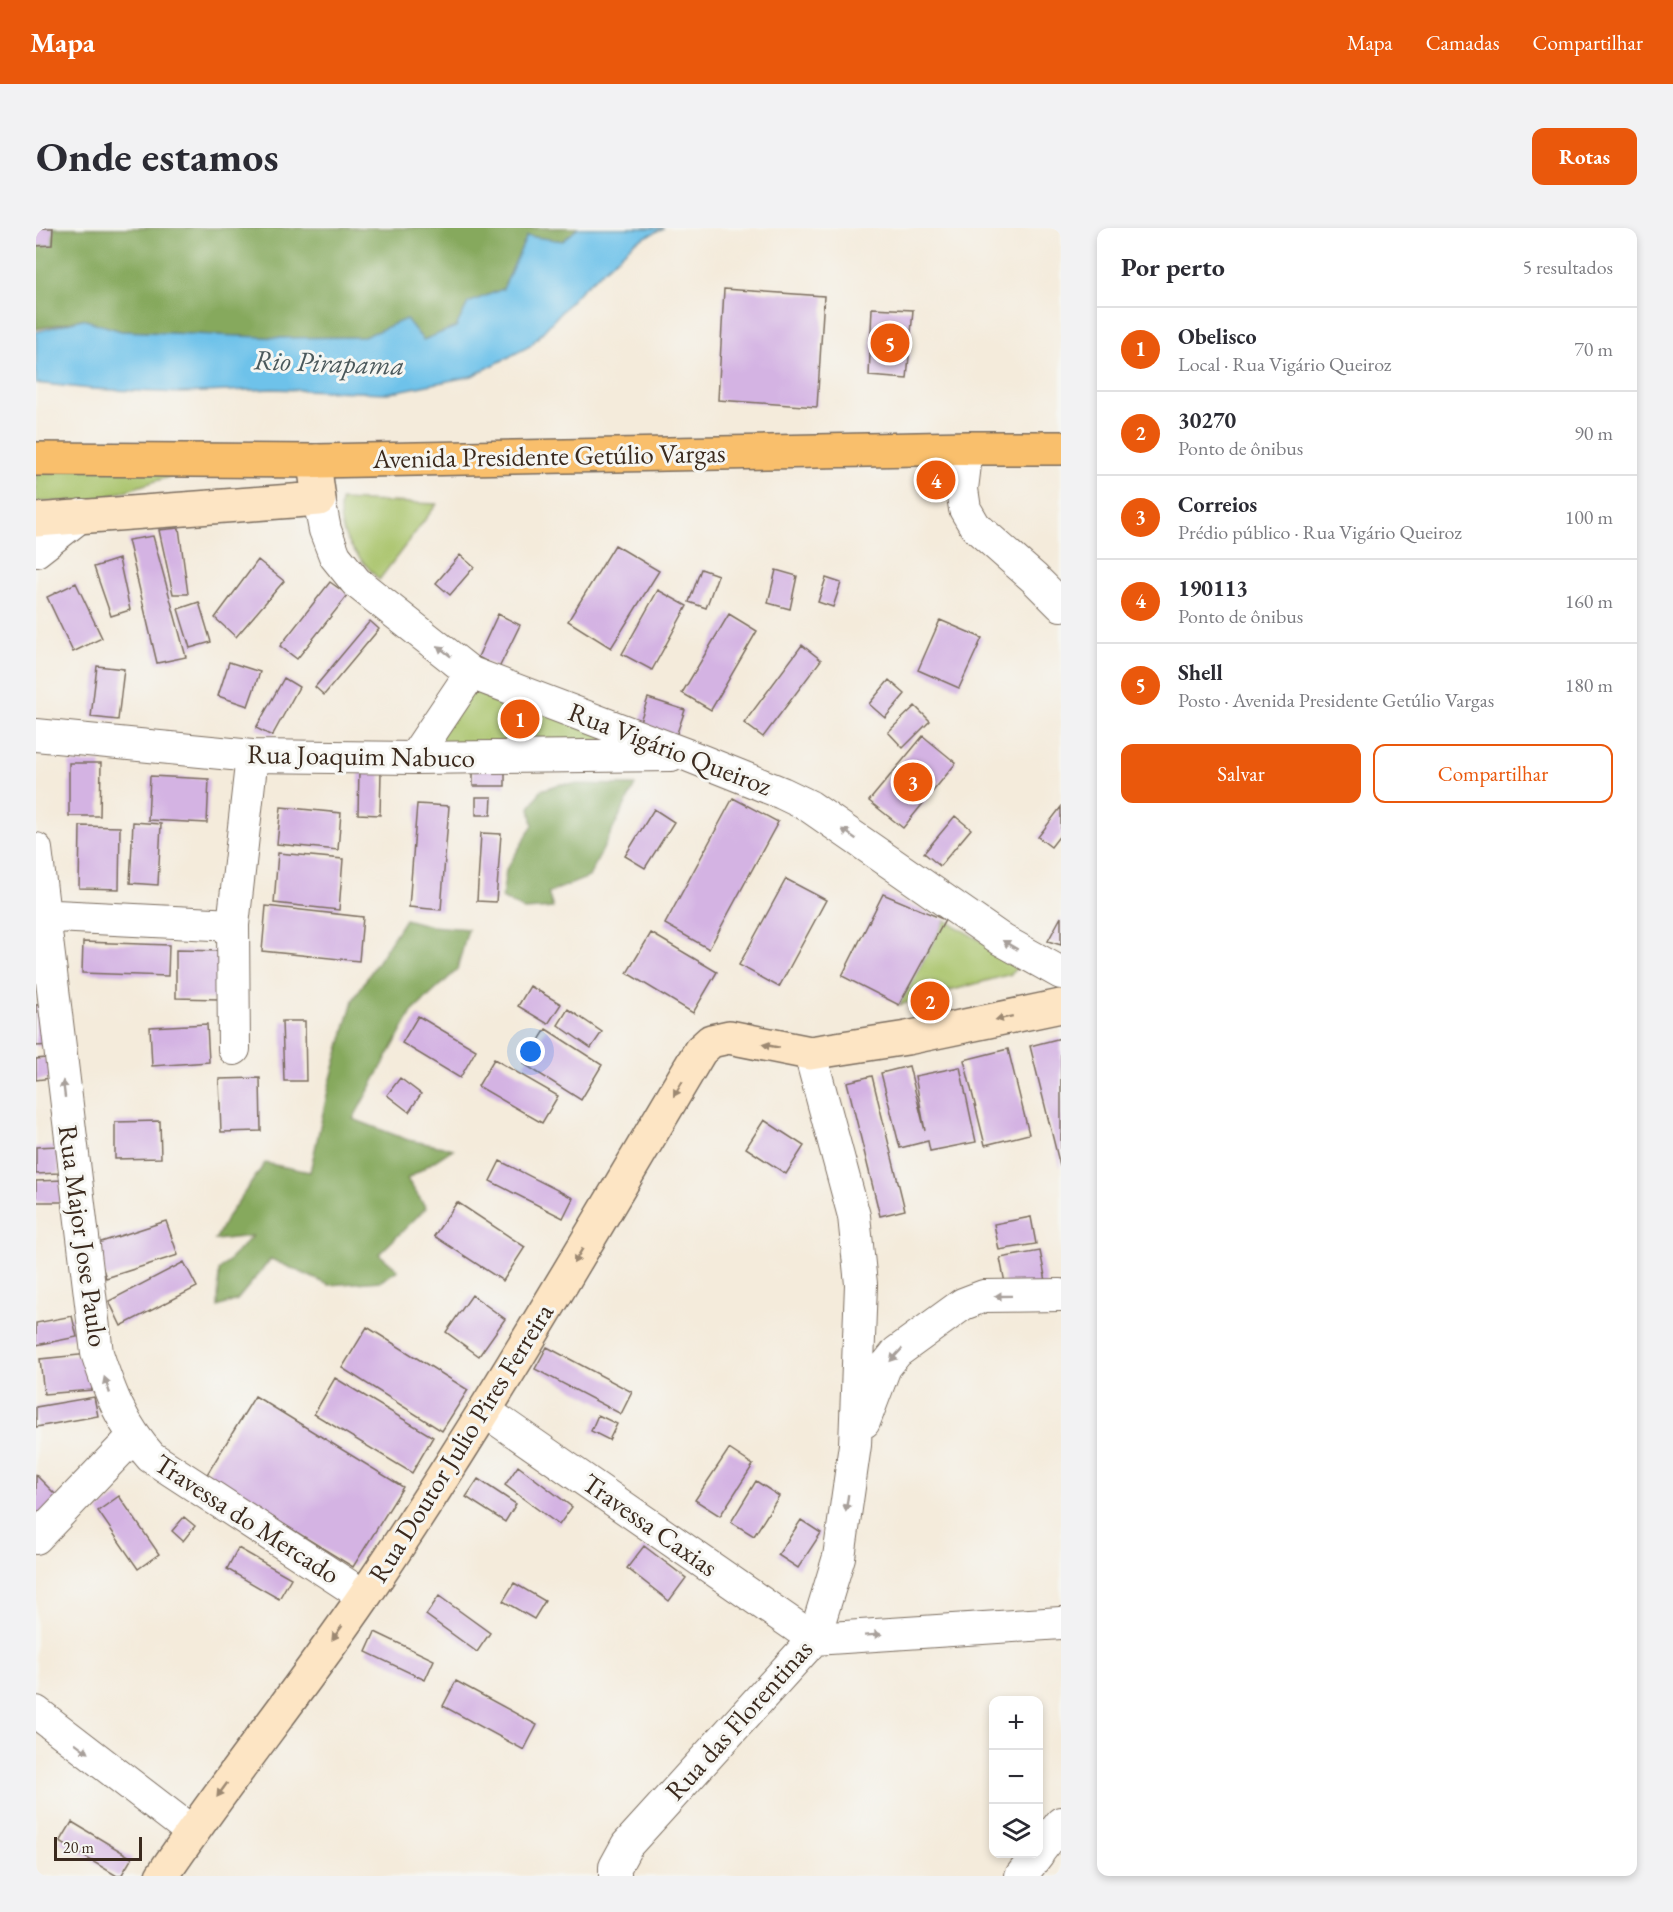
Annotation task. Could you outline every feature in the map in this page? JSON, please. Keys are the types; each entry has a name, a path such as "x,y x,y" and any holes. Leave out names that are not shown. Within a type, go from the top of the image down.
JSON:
{"main road":[{"name":"Avenida Presidente Getúlio Vargas","path":"36,459 317,461 1061,448"}],"street":[{"path":"967,448 962,489 964,509 975,526 1061,605"},
{"path":"36,520 319,499 315,470 317,461"},
{"name":"Rua Vigário Queiroz","path":"319,499 325,530 335,556 356,582 471,673 687,755 809,806 1002,940 1061,973"},
{"path":"36,551 82,515"},
{"path":"414,759 471,673"},
{"name":"Rua Joaquim Nabuco","path":"36,735 252,756 414,759 687,755"},
{"path":"234,1049 233,925 252,756"},
{"name":"Rua Major Jose Paulo","path":"36,849 39,915 97,1353 110,1394 133,1437"},
{"path":"39,915 233,925"},
{"path":"810,1053 907,1038 1061,1006"},
{"name":"Rua Doutor Julio Pires Ferreira","path":"162,1876 364,1596 485,1411 700,1052 711,1041 729,1037 810,1053"},
{"name":"Rua das Florentinas","path":"615,1876 615,1867 627,1845 814,1639 839,1557 855,1445 861,1284 854,1215 810,1053"},
{"name":"Rua das Florentinas","path":"855,1445 885,1367 897,1352 942,1318 963,1304 984,1296 1061,1295"},
{"name":"Travessa Caxias","path":"485,1411 814,1639"},
{"path":"36,1538 133,1437"},
{"name":"Travessa do Mercado","path":"133,1437 151,1456 364,1596"},
{"path":"814,1639 1061,1623"},
{"path":"36,1712 192,1832"},
{"path":"1043,1847 1060,1825"},
{"path":"1021,1876 1034,1858"}],"green space":[{"path":"36,228 578,228 563,241 527,236 503,289 468,303 456,327 423,340 406,320 364,337 282,338 121,331 82,319 36,329"},
{"path":"36,464 190,470 94,501 36,502"},
{"path":"341,500 437,504 379,580 349,544 341,524"},
{"path":"471,673 687,755 414,758"},
{"path":"561,784 635,785 589,877 548,893 553,908 524,910 502,898 506,870 533,825 530,808 541,790"},
{"path":"405,919 431,926 468,929 457,970 412,1012 353,1119 408,1140 453,1149 407,1179 426,1208 379,1254 398,1270 381,1281 329,1285 271,1259 237,1300 218,1307 219,1271 252,1236 215,1240 226,1219 265,1163 310,1172 329,1086 353,1000"},
{"path":"945,920 1007,956 1018,966 1011,974 899,1005"}],"water":[{"name":"Rio Pirapama","path":"578,228 664,228 635,242 580,291 530,346 472,376 388,393 273,389 181,393 91,389 36,383 36,332 82,319 121,331 282,338 364,337 406,319 423,340 456,327 468,303 503,289 527,236 563,241"}],"building":[{"path":"36,228 53,228 52,245 36,246"},
{"path":"724,289 824,296 817,407 718,400"},
{"path":"872,308 913,310 907,379 869,376"},
{"path":"179,528 188,594 173,594 159,530"},
{"path":"153,536 186,657 157,663 128,540"},
{"path":"615,545 659,571 611,648 568,621"},
{"path":"460,555 474,567 450,595 436,583"},
{"path":"119,559 130,610 111,616 94,567"},
{"path":"258,560 284,581 236,637 215,618"},
{"path":"701,569 718,575 706,608 689,602"},
{"path":"776,570 797,576 790,609 768,603"},
{"path":"826,578 841,583 833,607 818,602"},
{"path":"330,582 348,595 297,659 280,646"},
{"path":"76,583 102,638 73,652 47,597"},
{"path":"658,590 687,606 652,670 622,654"},
{"path":"199,602 211,642 190,648 178,609"},
{"path":"498,614 520,625 499,668 478,657"},
{"path":"729,614 757,631 711,710 682,693"},
{"path":"940,620 982,638 959,688 918,670"},
{"path":"370,621 379,629 324,695 315,687"},
{"path":"802,645 821,660 763,737 744,723"},
{"path":"229,662 260,672 248,706 218,696"},
{"path":"97,666 124,669 118,720 91,717"},
{"path":"284,678 299,687 272,736 256,728"},
{"path":"889,680 905,694 885,718 869,704"},
{"path":"648,698 685,710 676,736 639,724"},
{"path":"915,706 930,721 903,748 888,732"},
{"path":"923,736 956,763 903,828 869,801"},
{"path":"69,763 101,763 100,816 69,816"},
{"path":"505,767 505,786 473,786 473,768"},
{"path":"359,770 381,772 380,815 358,814"},
{"path":"150,776 209,779 207,823 148,820"},
{"path":"476,797 492,797 491,815 476,815"},
{"path":"733,798 778,822 709,949 665,924"},
{"path":"417,804 449,806 441,910 409,907"},
{"path":"281,807 341,813 338,850 277,844"},
{"path":"1061,807 1061,834 1051,847 1038,837"},
{"path":"654,809 674,822 645,868 625,856"},
{"path":"955,816 971,829 940,866 924,853"},
{"path":"133,822 161,824 158,885 130,883"},
{"path":"80,826 120,827 119,889 79,888"},
{"path":"481,833 501,834 496,902 477,901"},
{"path":"278,853 343,859 339,910 274,903"},
{"path":"786,879 826,900 779,987 739,965"},
{"path":"883,894 945,920 899,1005 842,976"},
{"path":"266,906 363,917 359,961 262,951"},
{"path":"1061,917 1061,945 1048,941"},
{"path":"651,933 717,972 693,1013 627,973"},
{"path":"83,942 169,945 168,976 82,973"},
{"path":"176,950 221,951 219,999 176,998"},
{"path":"530,986 561,1004 548,1024 518,1006"},
{"path":"49,1004 51,1045 36,1046 36,1005"},
{"path":"568,1009 602,1032 591,1048 558,1025"},
{"path":"418,1016 476,1050 460,1078 402,1043"},
{"path":"282,1021 305,1021 306,1081 284,1081"},
{"path":"207,1024 209,1062 152,1066 150,1027"},
{"path":"546,1029 602,1065 581,1100 524,1064"},
{"path":"1061,1038 1061,1166 1060,1166 1030,1046"},
{"path":"1008,1049 1029,1134 985,1145 964,1060"},
{"path":"56,1057 59,1077 36,1080 36,1059"},
{"path":"494,1059 558,1096 542,1123 478,1086"},
{"path":"909,1066 925,1131 915,1076 960,1067 976,1142 930,1151 928,1141 900,1148 881,1073"},
{"path":"872,1076 905,1210 880,1216 847,1082"},
{"path":"260,1078 261,1131 221,1132 219,1079"},
{"path":"400,1078 421,1094 409,1112 387,1095"},
{"path":"764,1120 804,1146 786,1174 746,1148"},
{"path":"160,1121 161,1158 115,1159 115,1122"},
{"path":"58,1146 59,1173 36,1174 36,1147"},
{"path":"500,1161 573,1198 563,1218 490,1181"},
{"path":"65,1180 65,1202 36,1202 36,1181"},
{"path":"457,1202 525,1247 503,1281 434,1236"},
{"path":"1031,1217 1036,1244 999,1250 994,1224"},
{"path":"166,1221 178,1255 106,1278 95,1244"},
{"path":"1040,1251 1047,1286 1007,1293 1000,1258"},
{"path":"184,1262 197,1287 121,1326 109,1301"},
{"path":"472,1295 505,1319 479,1356 446,1332"},
{"path":"72,1316 77,1337 36,1345 36,1323"},
{"path":"367,1327 468,1390 442,1431 342,1368"},
{"path":"547,1347 632,1392 621,1414 535,1369"},
{"path":"89,1354 92,1390 44,1394 40,1359"},
{"path":"335,1378 433,1437 412,1473 314,1414"},
{"path":"255,1396 403,1487 353,1567 206,1476"},
{"path":"94,1397 98,1416 36,1427 36,1407"},
{"path":"598,1415 617,1424 609,1440 591,1431"},
{"path":"729,1449 753,1465 720,1516 695,1500"},
{"path":"518,1466 572,1507 559,1525 505,1485"},
{"path":"36,1475 59,1498 36,1521"},
{"path":"478,1479 516,1504 505,1522 466,1497"},
{"path":"756,1481 779,1496 754,1536 731,1522"},
{"path":"119,1496 159,1554 138,1569 98,1511"},
{"path":"184,1517 195,1526 183,1541 172,1531"},
{"path":"801,1520 821,1533 798,1568 778,1555"},
{"path":"644,1546 686,1578 669,1601 627,1568"},
{"path":"238,1548 291,1578 279,1599 227,1569"},
{"path":"514,1583 545,1601 534,1619 503,1601"},
{"path":"439,1596 490,1633 477,1652 426,1615"},
{"path":"375,1632 434,1660 425,1680 366,1652"},
{"path":"456,1681 537,1725 524,1750 443,1706"},
{"path":"72,1822 132,1858 121,1876 117,1876 60,1842"}],"place":[{"name":"Shell","path":"890,343"},
{"name":"190113","path":"936,480"},
{"name":"Obelisco","path":"520,719"},
{"name":"Correios","path":"913,782"},
{"name":"30270","path":"930,1001"}]}
